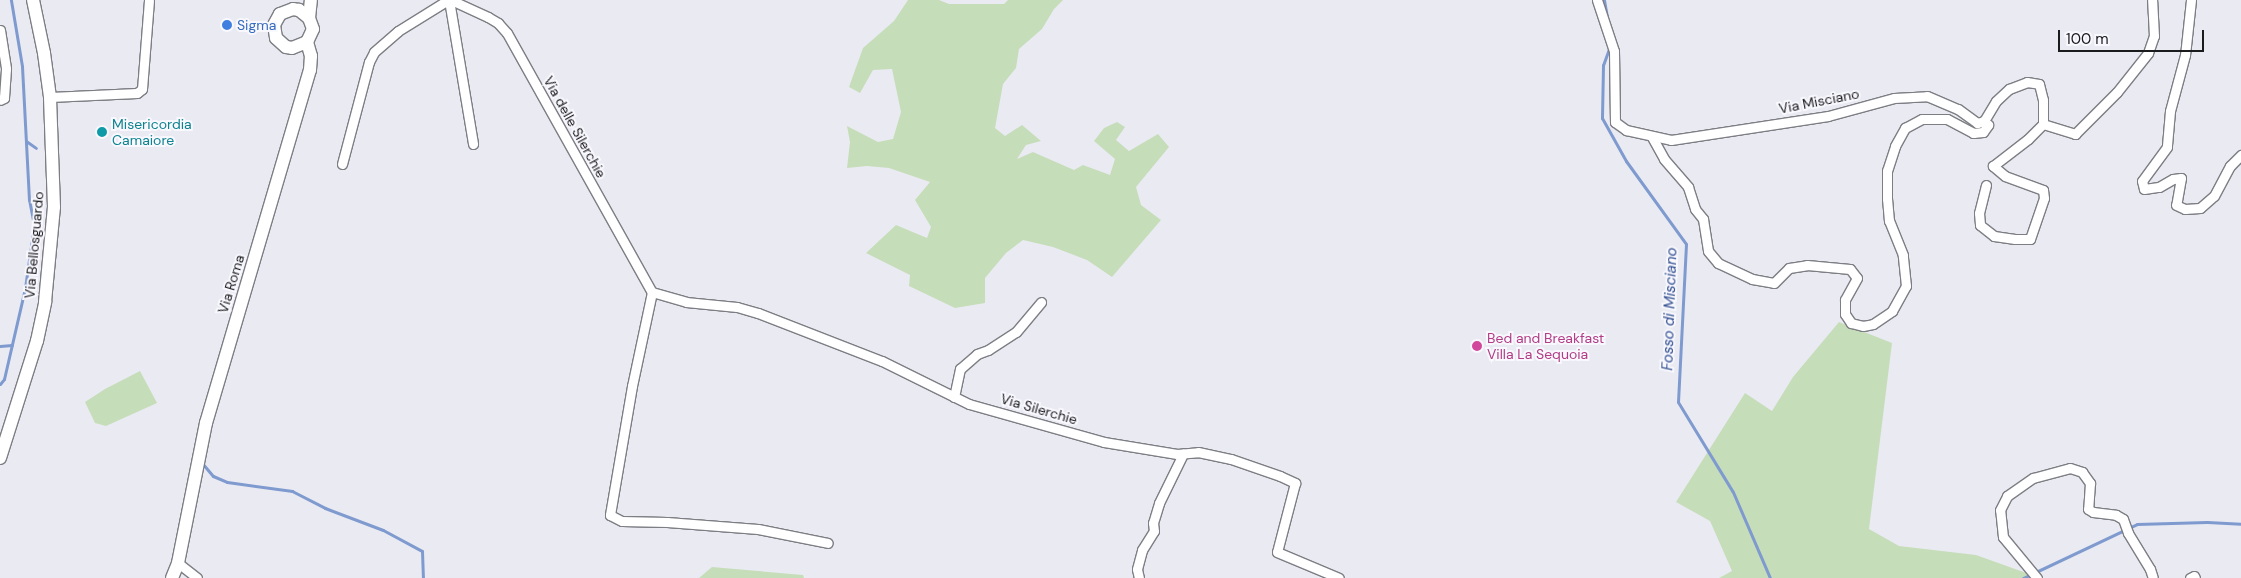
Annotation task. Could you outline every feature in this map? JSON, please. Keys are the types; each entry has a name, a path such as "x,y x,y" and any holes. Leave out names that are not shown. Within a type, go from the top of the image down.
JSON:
{"street":[{"name":"Via Bellosguardo","path":"0,458 31,367 45,302 54,206 50,97 44,53 33,0"},
{"path":"50,97 137,93 142,89 149,0"},
{"path":"342,164 369,62 374,52 398,31 449,0 473,144"},
{"name":"Via delle Silerchie","path":"449,0 488,17 498,23 507,33 652,292"},
{"name":"Via Misciano","path":"1597,0 1614,51 1615,122 1626,130 1671,140 1828,116 1894,98 1927,96 1958,109 1973,118 1977,123 1984,121"},
{"path":"2043,124 2075,134 2117,92 2148,53 2154,36 2152,0"},
{"path":"2191,0 2184,55 2170,111 2167,147 2142,181 2144,189 2181,178 2176,205 2185,209 2200,208 2214,196 2230,166 2241,155"},
{"path":"308,8 312,29 303,45 292,48 281,43 276,38 274,25 280,14 292,9 308,8"},
{"path":"0,30 6,69 4,98 0,100"},
{"name":"Via Roma","path":"172,578 178,563 206,423 310,70 311,56 303,45"},
{"path":"1652,137 1664,159 1688,187 1695,209 1703,219 1708,251 1718,263 1752,279 1774,283 1789,268 1807,265 1850,269 1857,278 1845,300 1845,314 1851,323 1863,326 1873,324 1892,312 1906,286 1903,255 1889,221 1887,199 1887,171 1895,146 1905,128 1922,120 1947,119 1973,133 1983,132 1988,125 1984,121 1996,101 2009,89 2027,82 2039,84 2043,100 2043,124 2028,140 1993,166 2005,176 2042,190 2044,198 2030,238 2015,239 1994,236 1980,225 1979,214 1986,185"},
{"path":"652,292 634,377 610,514 622,522 667,522 758,529 828,543"},
{"name":"Via Silerchie","path":"652,292 686,302 737,307 758,312 882,361 969,404 1104,442 1183,454 1198,452 1231,459 1294,483 1277,552 1339,578"},
{"path":"954,396 960,369 977,354 988,350 1016,332 1041,302"},
{"path":"1139,578 1136,569 1142,550 1154,531 1153,522 1159,503 1183,454"},
{"path":"2037,578 2004,537 2000,510 2007,496 2033,478 2070,468 2082,472 2090,483 2088,509 2093,512 2116,515 2123,519 2128,533 2150,569 2153,578"},
{"path":"178,563 197,578"},
{"path":"2190,578 2194,576 2195,578"}],"green space":[{"path":"908,0 939,0 949,4 1004,4 1008,0 1063,0 1054,9 1042,29 1019,49 1016,68 1003,84 995,128 1005,136 1022,125 1041,141 1026,145 1017,159 1033,152 1074,170 1083,165 1110,175 1115,159 1094,141 1104,128 1117,122 1125,127 1116,140 1129,151 1158,134 1169,147 1136,187 1141,205 1161,220 1112,277 1087,260 1053,247 1023,240 1006,253 985,278 985,303 955,308 909,286 910,275 866,253 896,225 927,238 931,227 915,200 930,182 889,168 867,166 847,168 850,142 847,126 878,142 893,139 901,112 892,69 873,70 860,93 849,87 863,48 894,21"},
{"path":"1839,322 1892,343 1869,529 1899,546 1976,555 2040,578 1719,578 1732,571 1710,521 1676,502 1745,393 1772,411 1793,377"},
{"path":"140,371 157,403 106,426 95,423 85,402 105,389"},
{"path":"712,567 803,575 804,578 699,578"}],"waterway":[{"path":"0,384 4,379 25,288 34,225 29,200 22,66 11,0"},
{"name":"Fosso di Misciano","path":"1604,0 1607,17"},
{"name":"Fosso di Misciano","path":"1610,46 1603,65 1602,118 1626,161 1686,244 1678,402 1733,492 1770,578"},
{"path":"26,141 36,148"},
{"path":"0,346 12,345"},
{"path":"202,463 213,476 227,482 292,491 325,508 383,530 422,551 423,578"},
{"name":"Fosso di Misciano","path":"2023,578 2137,524 2207,522 2241,524"}],"place":[{"name":"Sigma","path":"227,25"},
{"name":"Misericordia Camaiore","path":"102,132"},
{"name":"Bed and Breakfast Villa La Sequoia","path":"1477,346"}]}
